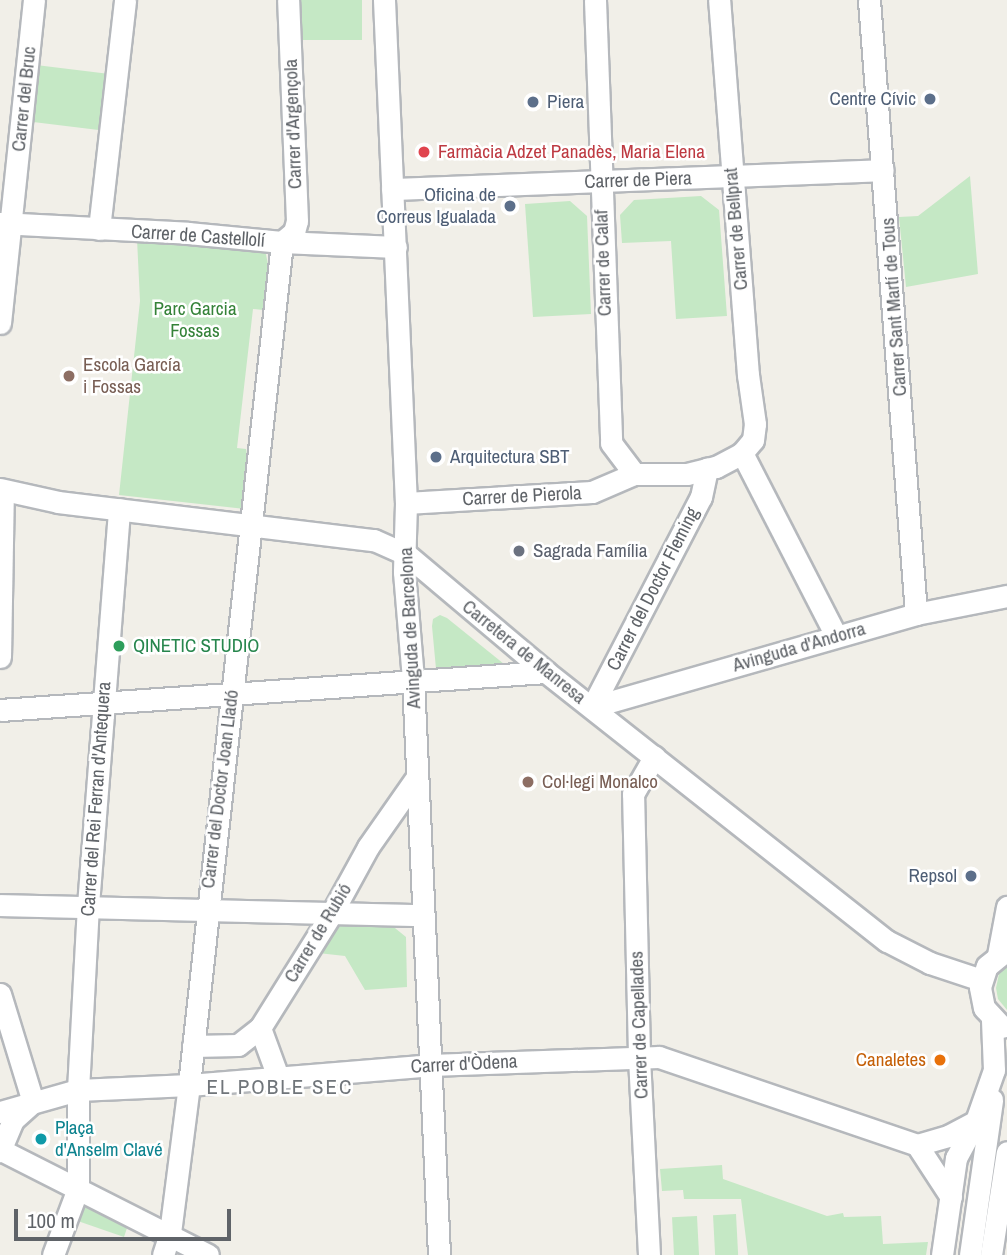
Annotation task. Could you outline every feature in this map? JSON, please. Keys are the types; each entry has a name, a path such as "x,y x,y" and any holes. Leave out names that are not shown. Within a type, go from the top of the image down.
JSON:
{"street":[{"name":"Carrer del Bruc","path":"0,323 6,223 34,0"},
{"path":"99,229 125,0"},
{"name":"Carrer d'Argençola","path":"282,243 294,232 297,221 288,0"},
{"name":"Avinguda de Barcelona","path":"384,0 407,503 404,572 417,777 439,1255"},
{"name":"Carrer de Calaf","path":"595,0 611,443 634,474"},
{"name":"Carrer de Bellprat","path":"719,0 748,374 755,424 753,440 742,453"},
{"name":"Carrer Sant Martí de Tous","path":"869,0 916,614"},
{"name":"Carrer de Piera","path":"392,189 883,170"},
{"name":"Carrer de Castellolí","path":"6,223 282,243 396,247"},
{"name":"Carrer del Doctor Joan Lladó","path":"163,1255 170,1233 189,1085 206,910 282,243"},
{"path":"634,474 687,474 707,469 742,453 836,636"},
{"name":"Carrer del Doctor Fleming","path":"592,707 701,497 707,469"},
{"name":"Carrer de Pierola","path":"407,503 592,492 634,474"},
{"path":"0,657 1,491"},
{"name":"Carretera de Manresa","path":"1,491 24,497 374,540 406,554 546,672 887,941 930,963 981,980"},
{"name":"Carrer del Rei Ferran d'Antequera","path":"78,1188 78,1090 88,905 119,509"},
{"name":"Avinguda d'Andorra","path":"592,707 916,614 1007,596"},
{"path":"0,710 546,672"},
{"path":"633,794 654,757"},
{"path":"633,794 641,785 655,779 677,776"},
{"name":"Carrer de Rubió","path":"193,1046 238,1045 260,1028 333,911 368,847 417,777"},
{"name":"Carrer de Capellades","path":"633,794 639,1055 649,1255"},
{"path":"0,905 423,915"},
{"path":"970,1255 1000,1025 982,1002 981,980 987,966 1002,952 1007,907"},
{"path":"0,994 4,1020 33,1102 13,1120 0,1150 170,1233 208,1255"},
{"path":"260,1028 278,1077"},
{"name":"Carrer d'Òdena","path":"0,1111 78,1090 189,1085 430,1065 639,1055 659,1056 918,1145"},
{"path":"942,1255 956,1158 976,1121 994,1070"},
{"path":"951,1197 918,1145 948,1136 976,1121"},
{"path":"991,1255 1007,1152"},
{"path":"53,1255 78,1188"}],"green space":[{"path":"296,0 362,0 362,40 296,40"},
{"path":"36,65 105,74 99,130 29,122"},
{"path":"970,176 978,274 906,287 899,217 918,216"},
{"path":"701,196 719,210 727,316 676,319 671,241 622,243 620,215 634,200"},
{"path":"570,201 587,216 591,314 533,317 525,204"},
{"name":"Parc Garcia Fossas","path":"137,239 265,250 268,264 263,310 253,309 237,448 246,449 251,480 245,509 119,495 140,301"},
{"path":"440,615 504,664 436,669 432,626 433,619"},
{"path":"337,922 390,924 406,937 407,987 365,990 345,956 318,953"},
{"path":"1007,966 1007,1010 998,999 996,988 999,974"},
{"path":"722,1165 723,1179 827,1216 843,1213 844,1217 881,1216 883,1244 928,1242 926,1255 748,1255 741,1199 684,1199 683,1190 662,1191 660,1169"},
{"path":"80,1199 128,1225 124,1237 72,1219"},
{"path":"736,1214 738,1255 715,1255 713,1215"},
{"path":"697,1216 699,1255 674,1255 672,1217"}],"place":[{"name":"Centre Cívic","path":"930,99"},
{"name":"Piera","path":"533,102"},
{"name":"Farmàcia Adzet Panadès, Maria Elena","path":"424,152"},
{"name":"Oficina de Correus Igualada","path":"510,206"},
{"name":"Escola García i Fossas","path":"69,376"},
{"name":"Arquitectura SBT","path":"436,457"},
{"name":"Sagrada Família","path":"519,551"},
{"name":"QINETIC STUDIO","path":"119,646"},
{"name":"Col·legi Monalco","path":"528,782"},
{"name":"Repsol","path":"971,876"},
{"name":"Canaletes","path":"940,1060"},
{"name":"Plaça d'Anselm Clavé","path":"41,1139"}],"district":[{"name":"EL POBLE SEC","path":"280,1087"}]}
